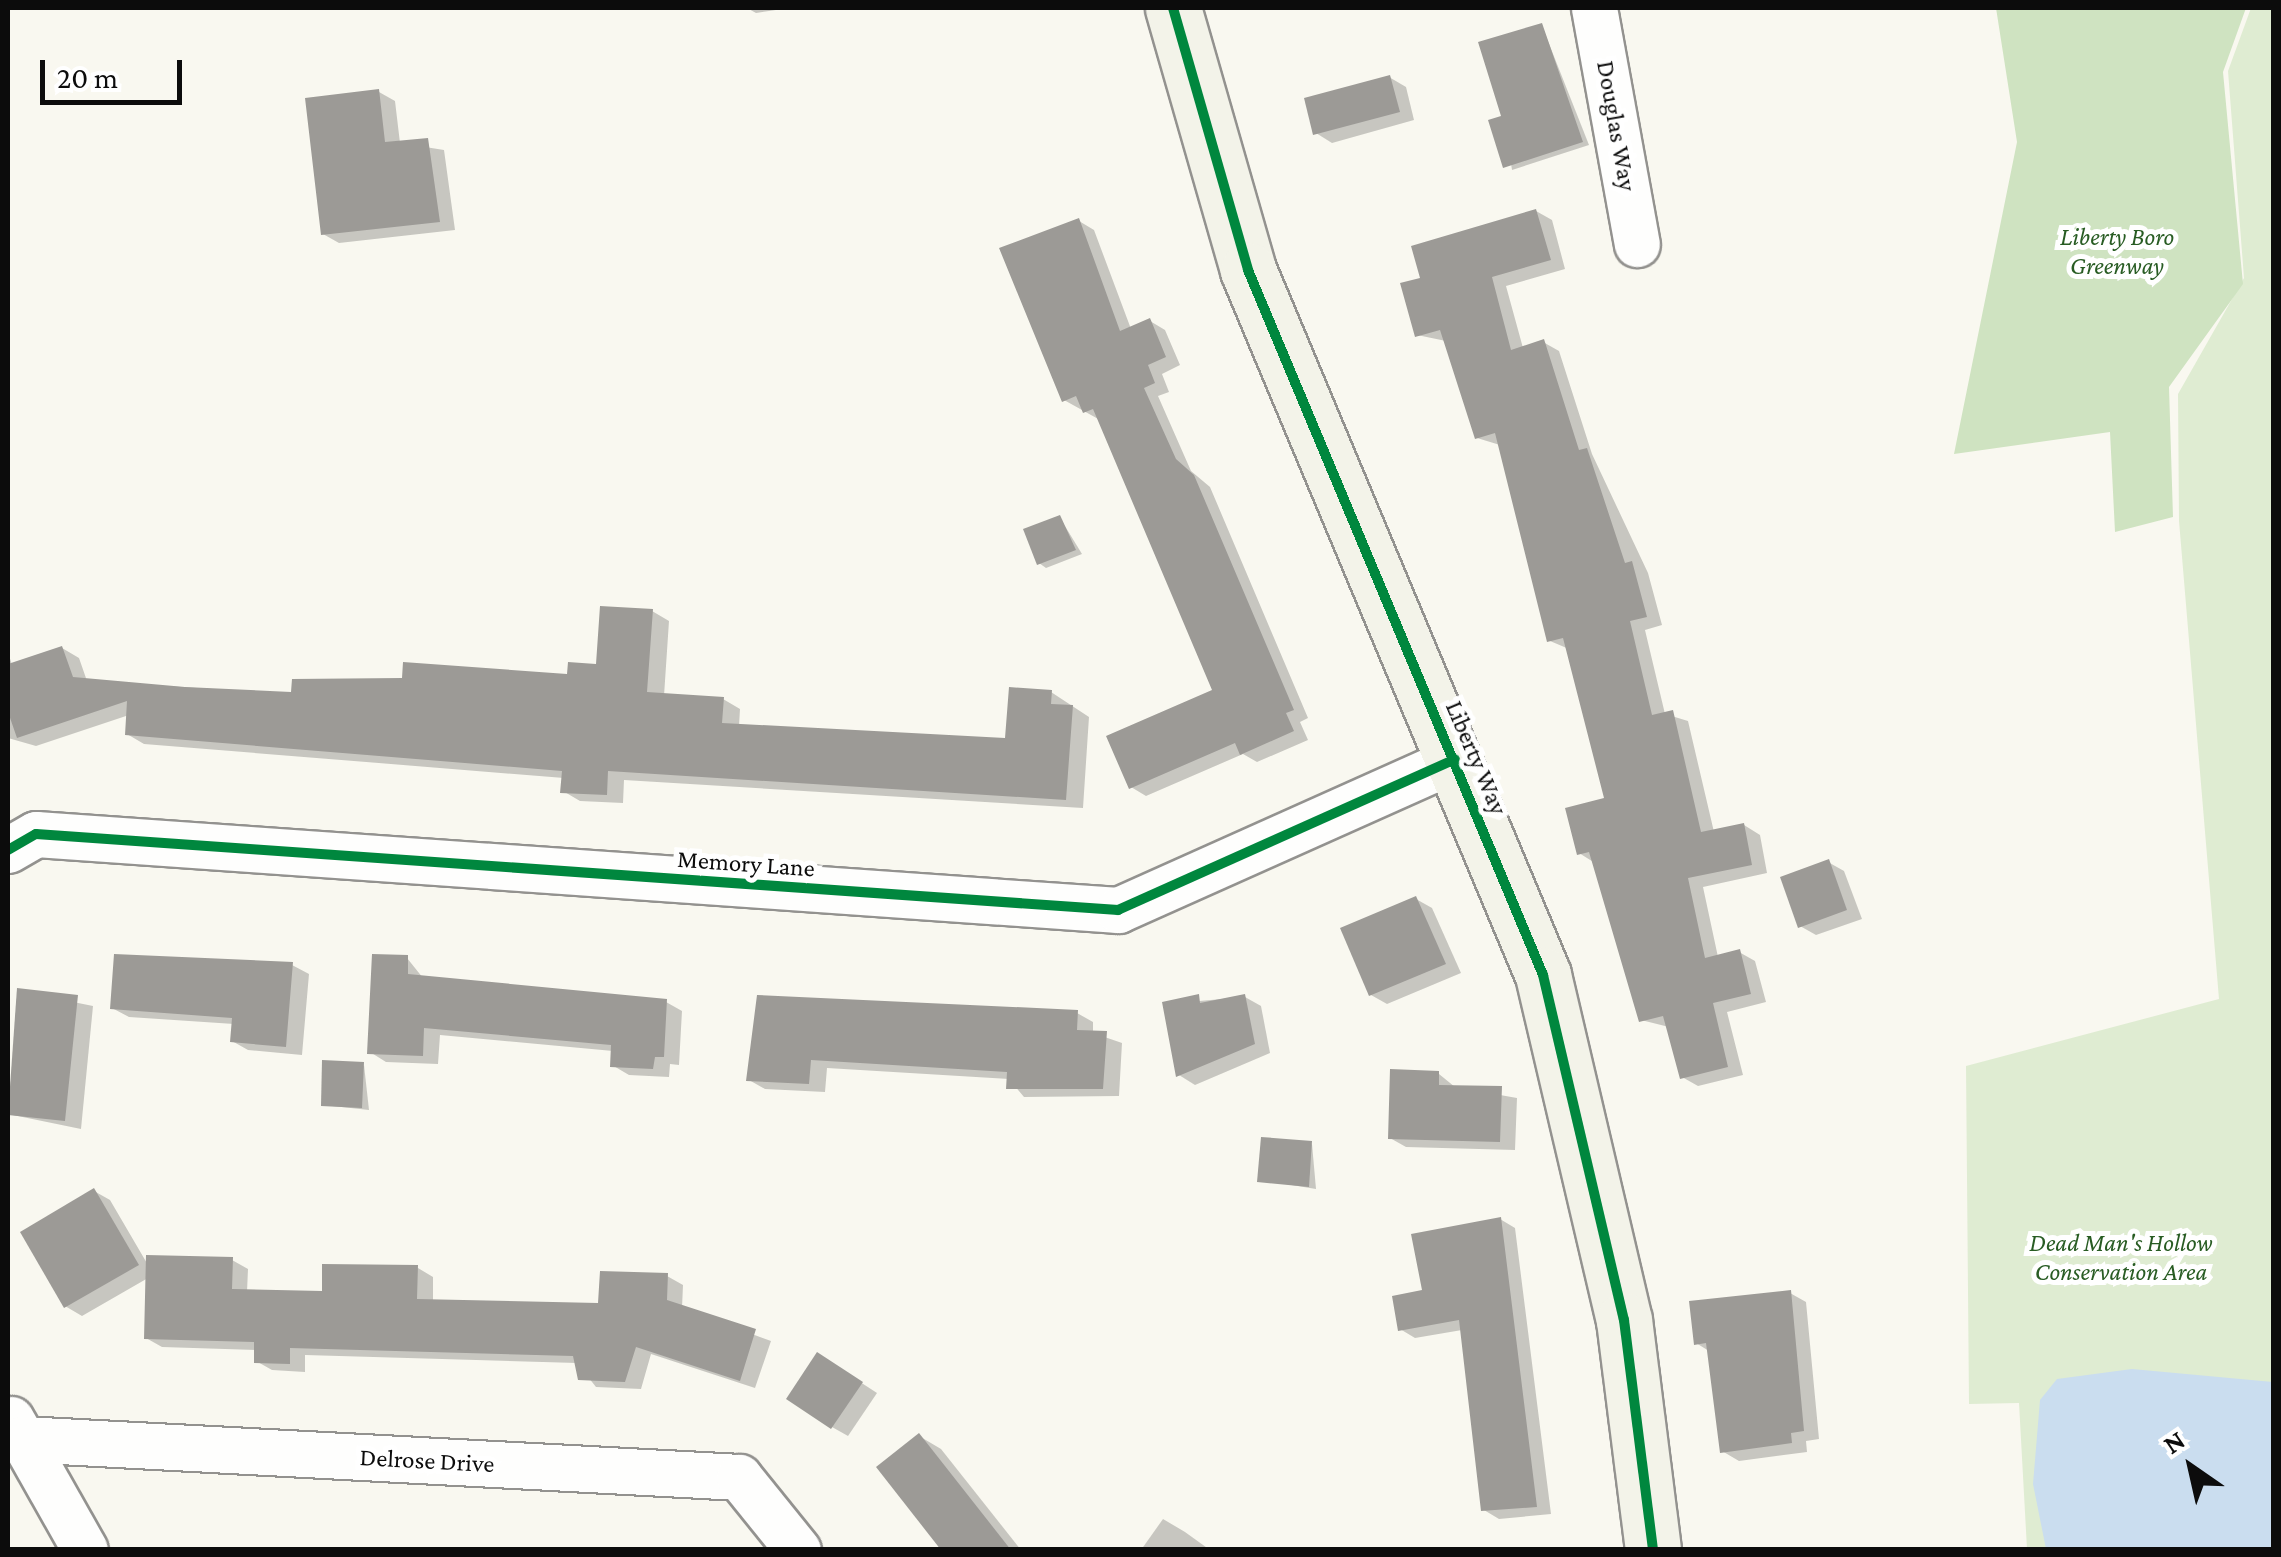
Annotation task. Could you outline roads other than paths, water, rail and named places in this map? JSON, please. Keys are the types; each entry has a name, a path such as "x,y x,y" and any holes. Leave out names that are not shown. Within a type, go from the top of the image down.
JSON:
{"street":[{"name":"Liberty Way","path":"1172,8 1248,270 1543,975 1596,1179 1653,1550"},
{"name":"Douglas Way","path":"1594,8 1637,244"},
{"name":"Memory Lane","path":"8,850 36,834 1118,910 1455,758"},
{"path":"15,1426 84,1550"},
{"name":"Delrose Drive","path":"15,1426 738,1477 798,1550"}],"water":[{"path":"2132,1369 2273,1382 2273,1549 2046,1549 2033,1484 2040,1400 2057,1379"}],"park label":[{"name":"Liberty Boro Greenway","path":"2117,252"},
{"name":"Dead Man's Hollow Conservation Area","path":"2121,1258"}]}
